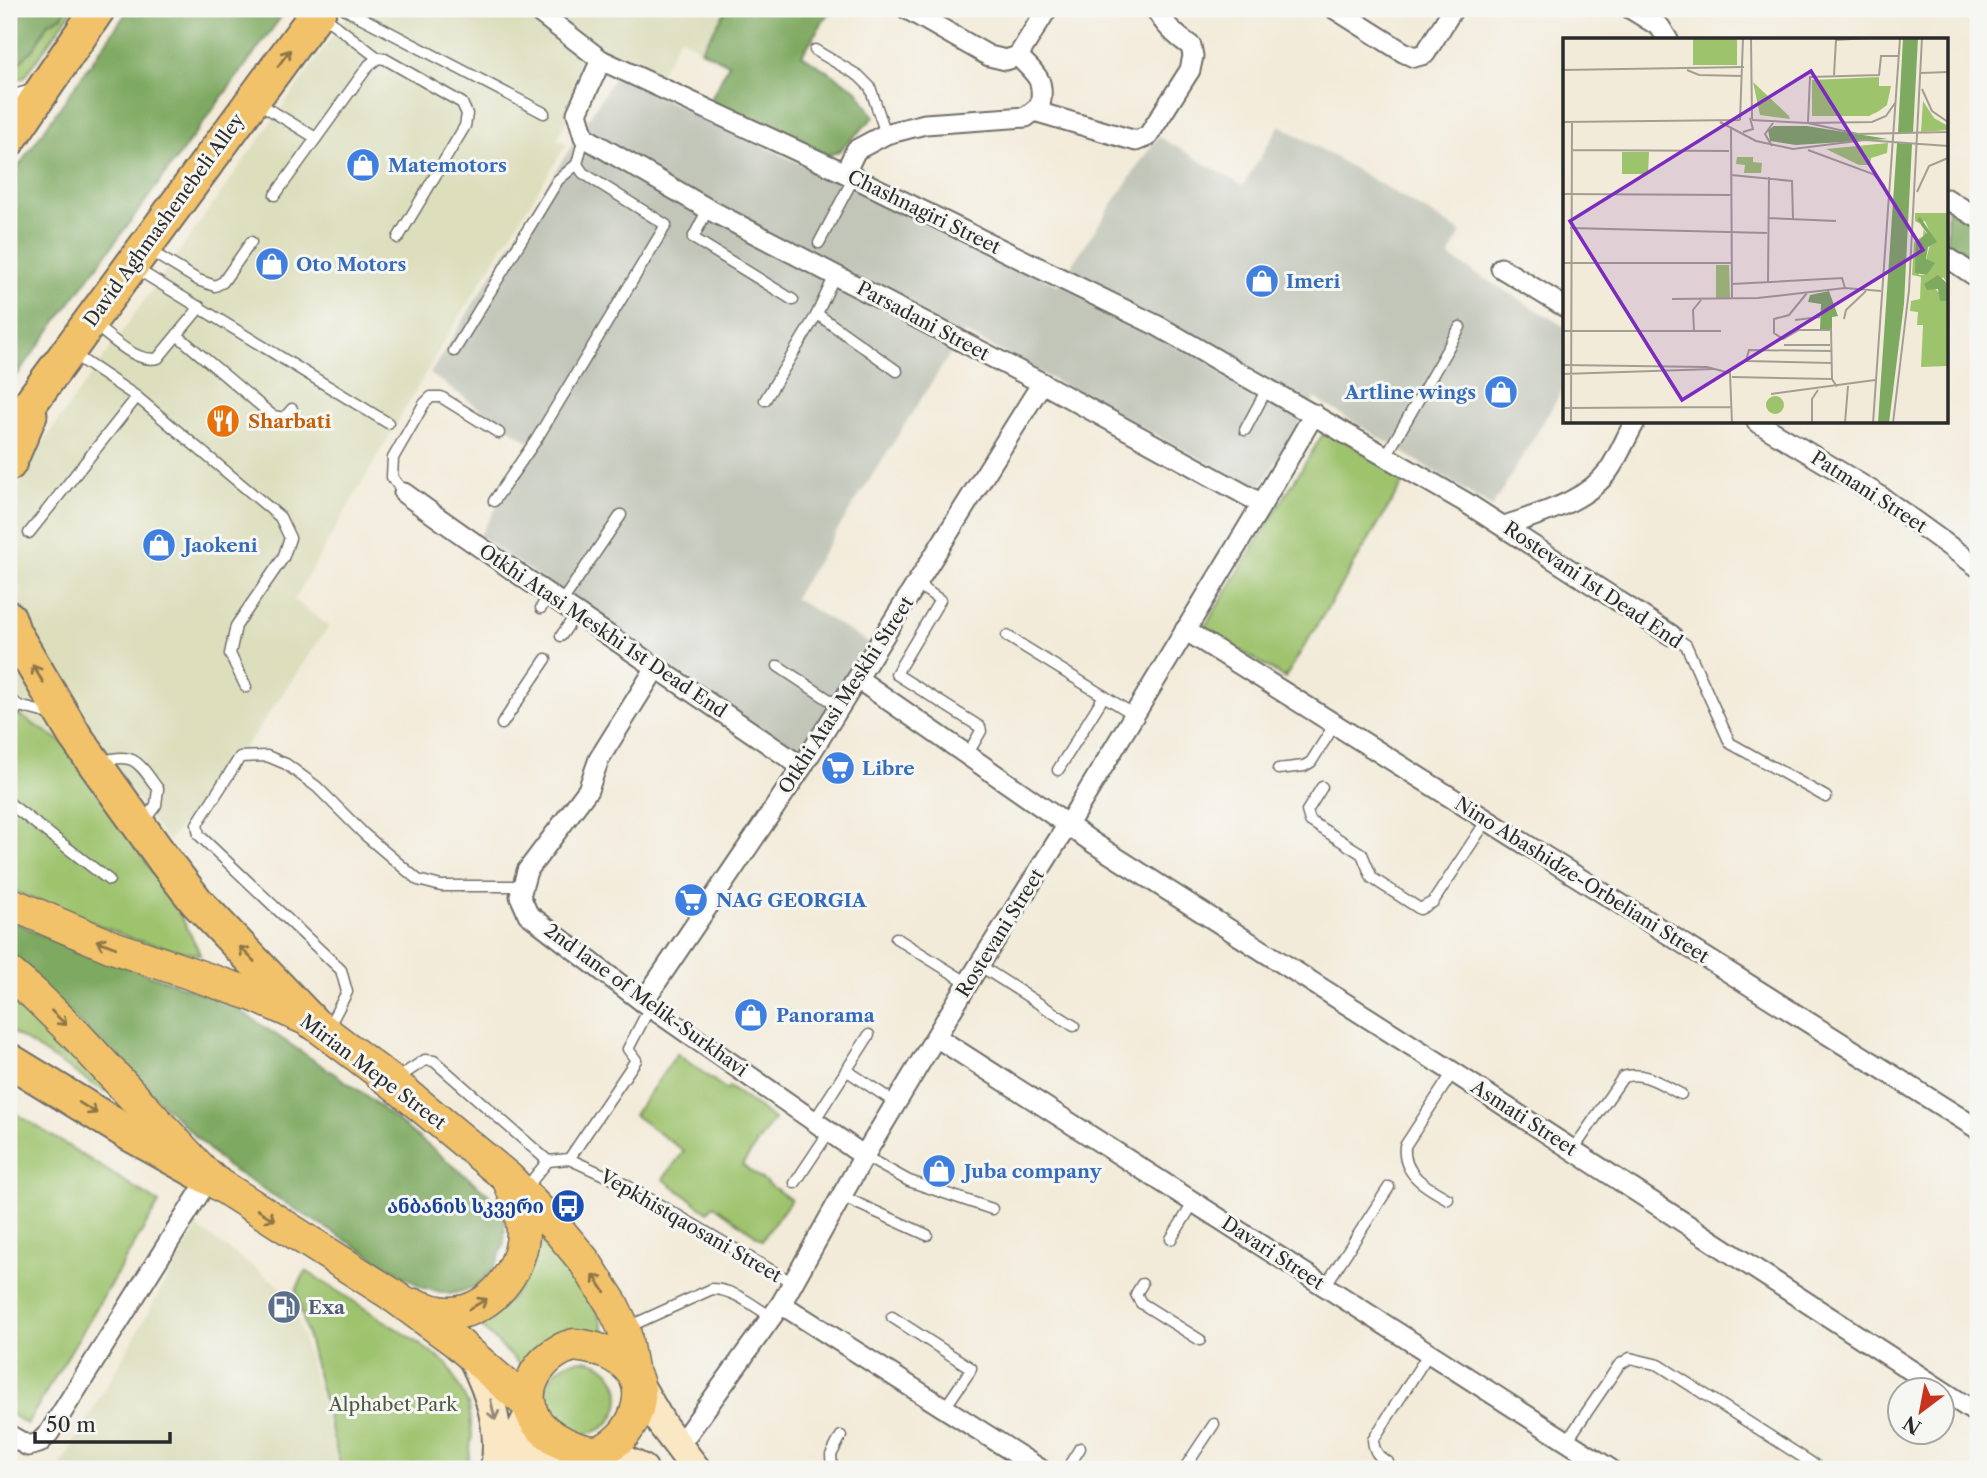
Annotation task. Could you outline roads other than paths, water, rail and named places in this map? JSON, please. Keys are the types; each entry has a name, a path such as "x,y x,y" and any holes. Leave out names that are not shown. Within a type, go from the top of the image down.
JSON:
{"highway":[{"path":"9,140 98,9"},
{"name":"David Aghmashenebeli Alley","path":"9,432 253,99 327,10"},
{"path":"9,464 43,386"},
{"path":"9,618 14,634 64,717 140,827 196,901 318,1027"},
{"path":"9,1059 128,1133 209,1178"}],"main road":[{"name":"Mirian Mepe Street","path":"9,903 110,946 251,994 318,1027 392,1082 516,1185 585,1262 612,1304 624,1329 635,1376 678,1447 696,1469"},
{"path":"9,973 76,1035 209,1178 391,1294 470,1355 530,1408"},
{"path":"391,1294 416,1305 449,1314 471,1309 499,1289 516,1263 521,1248 523,1230 516,1185"},
{"path":"595,1457 628,1429 636,1415 640,1399 635,1376 609,1353 590,1346 574,1345 560,1349 541,1365 534,1377 530,1390 530,1408 535,1420 552,1436 595,1457 643,1469"},
{"path":"470,1355 485,1382 496,1419 501,1466"},
{"path":"501,1466 530,1408"},
{"path":"501,1466 522,1452 537,1451 550,1457 557,1469"}],"street":[{"name":"Chashnagiri Street","path":"535,9 601,60 849,175 1158,326 1314,414"},
{"path":"907,9 989,55 1006,61 1018,56 1047,9"},
{"path":"1034,111 1136,141 1148,136 1190,70 1193,56 1191,46 1176,36 1156,9"},
{"path":"1335,9 1415,57 1425,54 1453,9"},
{"path":"1632,9 1660,27 1667,38"},
{"path":"849,175 856,150 886,134 925,124 1026,117 1040,106 1043,89 1037,75 1018,56"},
{"path":"584,137 576,113 601,60"},
{"name":"Parsadani Street","path":"584,137 708,209 1042,383 1262,504"},
{"path":"1948,200 1978,218"},
{"path":"1948,258 1978,278"},
{"path":"1501,268 1563,306"},
{"name":"Otkhi Atasi Meskhi Street","path":"646,1004 840,708 1042,383"},
{"name":"Rostevani 1st Dead End","path":"1314,414 1505,526 1671,635"},
{"name":"Rostevani Street","path":"678,1447 777,1311 896,1102 1067,825 1314,414"},
{"path":"1505,526 1586,493 1608,471 1633,424"},
{"name":"Patmani Street","path":"1760,424 1877,494 1978,567"},
{"name":"Otkhi Atasi Meskhi 1st Dead End","path":"404,493 557,604 657,666 802,766"},
{"name":"Nino Abashidze-Orbeliani Street","path":"1185,630 1978,1129"},
{"path":"522,886 527,871 588,790 599,759 657,666"},
{"name":"Asmati Street","path":"858,679 1067,825 1978,1414"},
{"name":"2nd lane of Melik-Surkhavi","path":"522,886 520,896 528,914 646,1004 864,1156"},
{"name":"Davari Street","path":"936,1037 1611,1469"},
{"path":"9,1435 28,1446 39,1443 49,1433 209,1178"},
{"name":"Vepkhistqaosani Street","path":"777,1311 1040,1469"}],"lane":[{"path":"327,10 378,58 385,59 462,103 467,114 465,126 398,238"},
{"path":"327,10 544,113"},
{"path":"815,50 859,76 870,87 886,134"},
{"path":"275,195 369,65 378,58"},
{"path":"9,96 46,87"},
{"path":"253,99 316,138"},
{"path":"454,351 558,180 577,164 584,137"},
{"path":"494,501 536,440 666,225 583,173 577,164"},
{"path":"819,243 849,175"},
{"path":"708,209 693,238 793,300"},
{"path":"138,257 215,286 223,282 251,242"},
{"path":"138,257 200,307 388,422"},
{"path":"765,400 817,314 835,275"},
{"path":"90,321 147,360 158,358 200,307"},
{"path":"817,314 897,371"},
{"path":"1385,456 1460,327"},
{"path":"177,335 273,416 284,418 292,408"},
{"path":"68,351 137,397 279,517 289,538 283,558 236,626 230,654 246,687"},
{"path":"1245,430 1268,387"},
{"path":"29,533 137,397"},
{"path":"404,493 392,477 393,458 430,397 441,397 499,433"},
{"path":"561,636 557,604 621,514"},
{"path":"917,584 940,600 896,674 980,727 981,732 967,755"},
{"name":"Rostevani 1st Dead End","path":"1671,635 1686,645 1730,743 1826,797"},
{"path":"1007,636 1133,714"},
{"path":"502,724 546,659"},
{"path":"778,666 840,708"},
{"path":"1058,770 1104,696"},
{"path":"9,698 19,706 64,717"},
{"path":"9,718 19,706"},
{"path":"1278,769 1304,766 1311,762 1335,723"},
{"path":"318,1027 347,992 341,970 199,835 197,824 240,757 267,756 286,764 317,787 364,834 418,880 441,886 522,886"},
{"path":"1322,787 1307,811 1310,821 1362,854 1372,878 1420,909 1433,902 1487,820"},
{"path":"9,803 109,880"},
{"path":"897,938 968,982"},
{"path":"979,965 1074,1026"},
{"path":"569,1159 636,1060 628,1049 646,1004"},
{"path":"795,1183 846,1070 869,1035"},
{"path":"392,1082 425,1060 434,1061 548,1161 516,1185"},
{"path":"846,1070 896,1102"},
{"path":"1448,1199 1412,1174 1404,1159 1405,1146 1453,1073"},
{"path":"1573,1150 1623,1077 1642,1074 1681,1094"},
{"path":"864,1156 909,1181 992,1209"},
{"name":"Vepkhistqaosani Street","path":"548,1161 569,1159 626,1185 793,1283"},
{"path":"1325,1286 1390,1187"},
{"path":"841,1196 927,1235"},
{"path":"1171,1239 1195,1202"},
{"path":"1142,1284 1136,1294 1141,1303 1200,1340"},
{"path":"624,1329 712,1289 723,1289 777,1311"},
{"path":"892,1317 971,1368 944,1409"},
{"path":"1388,1462 1381,1458 1374,1448 1373,1440 1429,1353"},
{"path":"1567,1441 1619,1365 1630,1358 1659,1365 1821,1469"},
{"path":"1184,1469 1214,1424"},
{"path":"832,1469 831,1455 841,1436"},
{"path":"1067,1469 1080,1448"}],"place":[{"name":"Matemotors","path":"363,165"},
{"name":"Oto Motors","path":"272,264"},
{"name":"Imeri","path":"1262,281"},
{"name":"Artline wings","path":"1501,392"},
{"name":"Sharbati","path":"223,421"},
{"name":"Jaokeni","path":"159,545"},
{"name":"Libre","path":"838,768"},
{"name":"NAG GEORGIA","path":"691,900"},
{"name":"Panorama","path":"751,1015"},
{"name":"Juba company","path":"939,1171"},
{"name":"ანბანის სკვერი","path":"568,1206"},
{"name":"Exa","path":"284,1307"}],"park label":[{"name":"Alphabet Park","path":"393,1404"}]}
